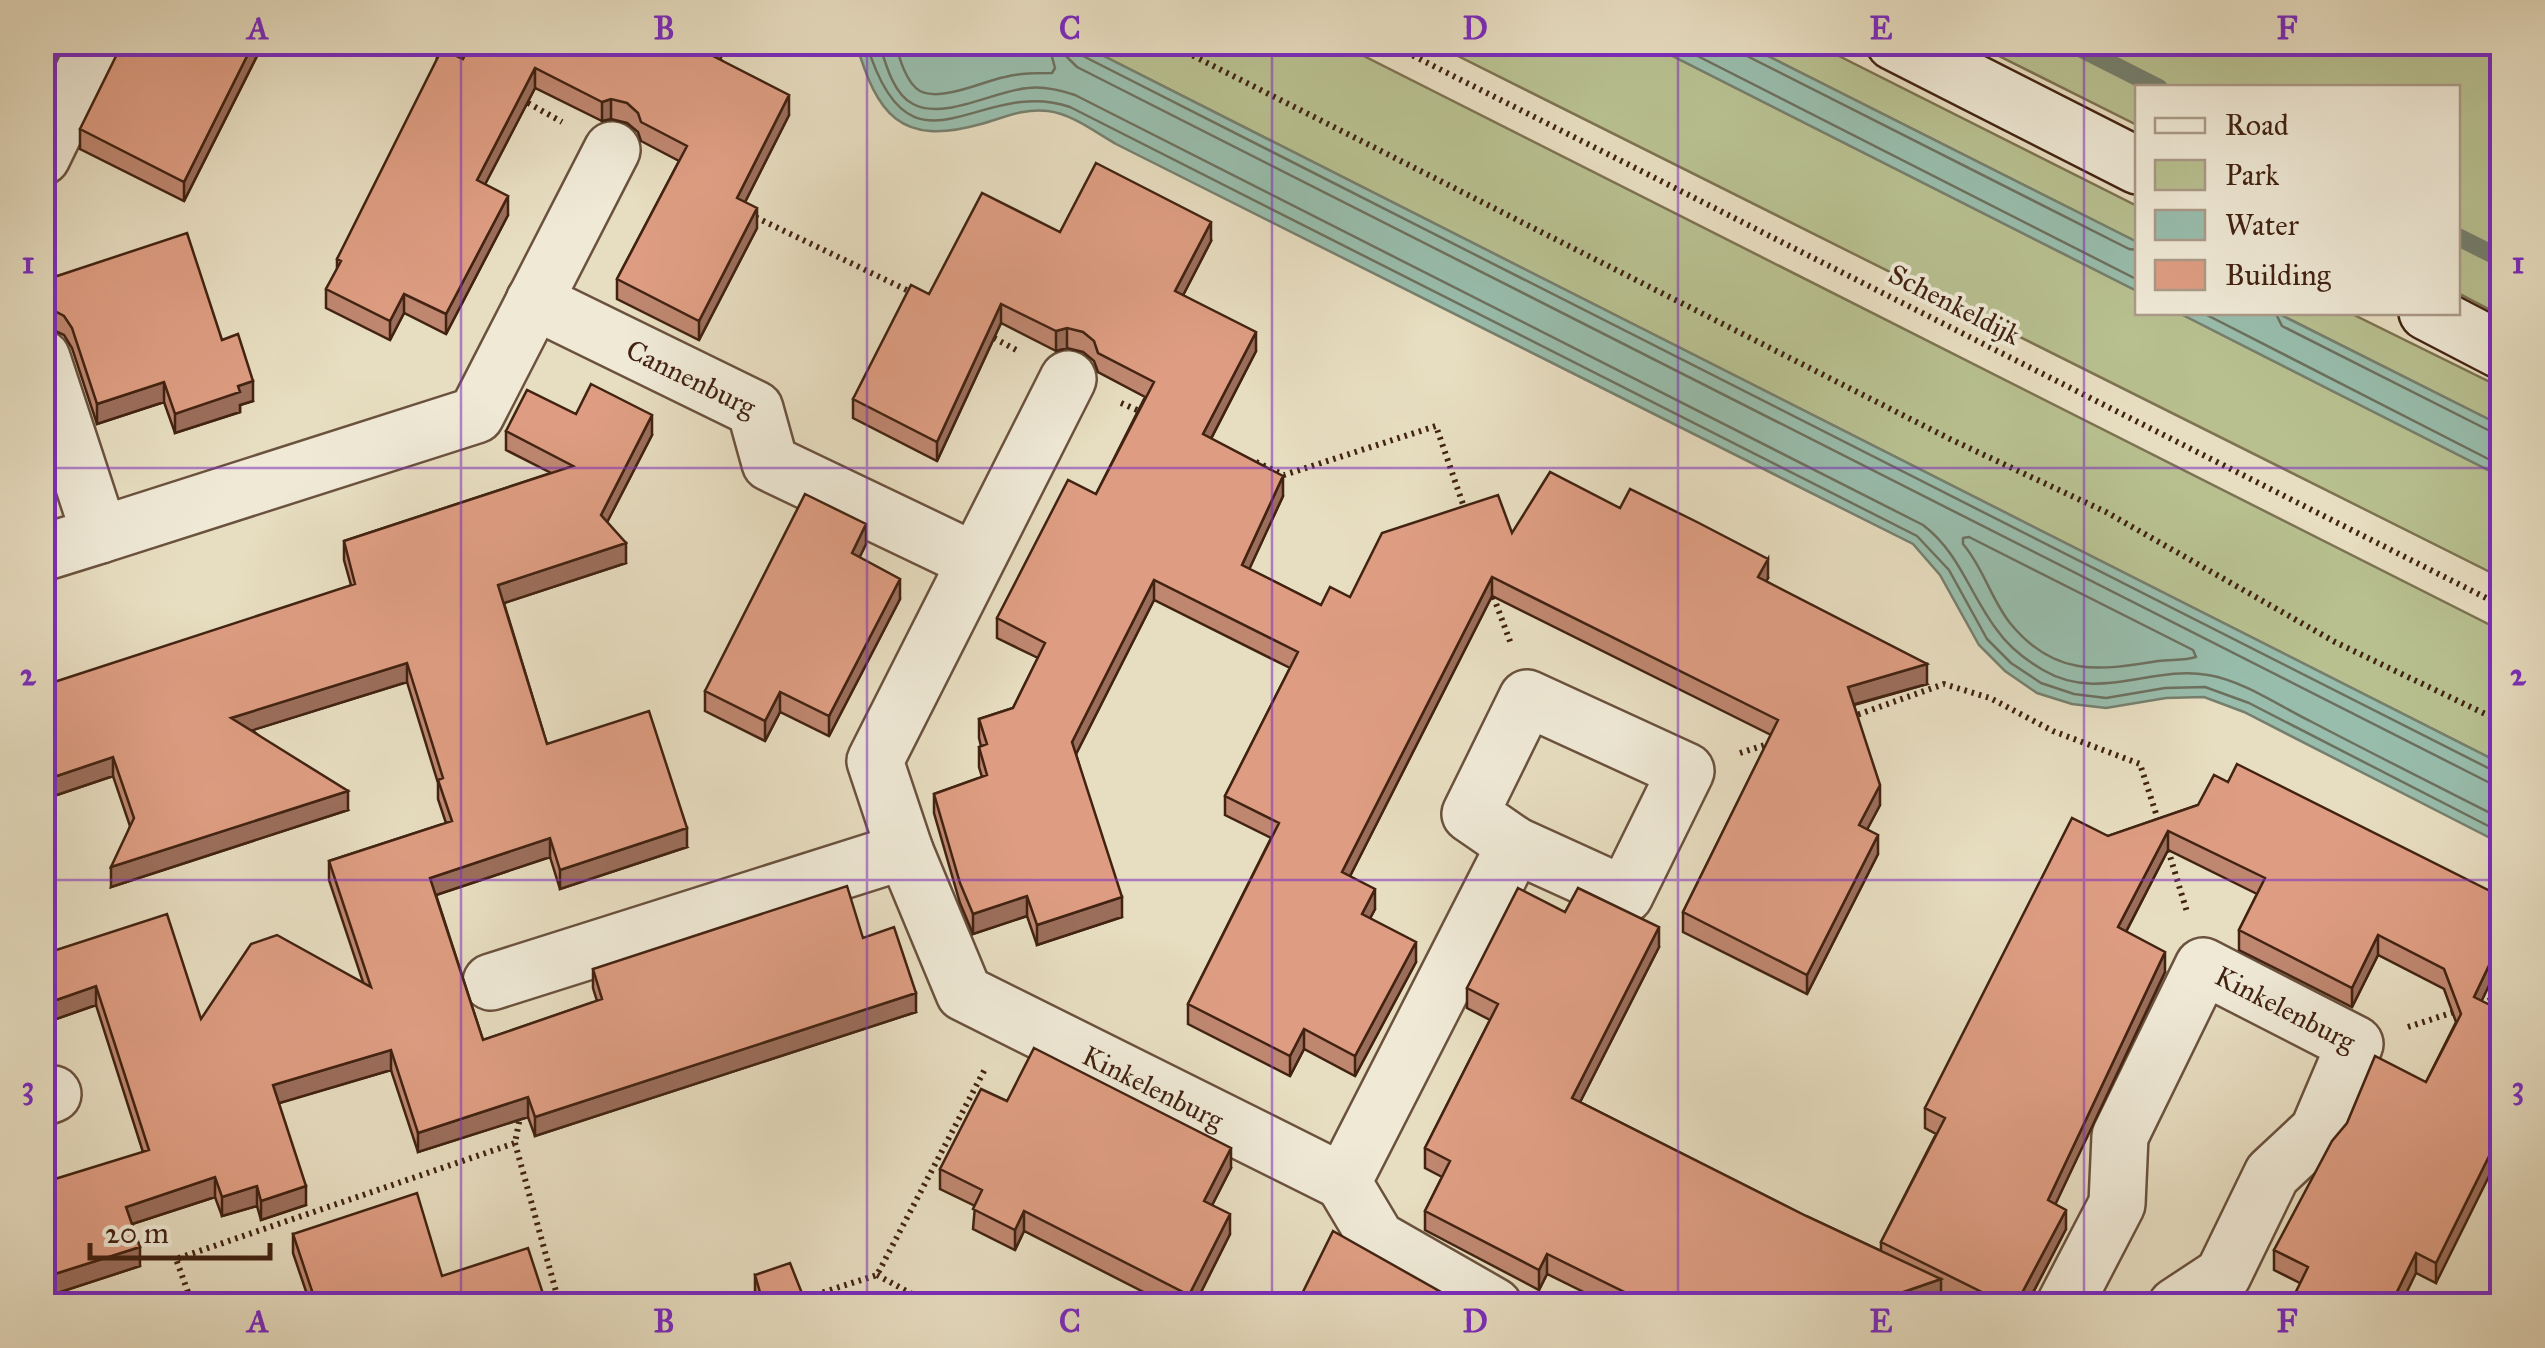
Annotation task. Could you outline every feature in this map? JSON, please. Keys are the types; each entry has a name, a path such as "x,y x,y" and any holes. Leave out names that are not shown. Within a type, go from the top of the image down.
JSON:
{"street":[{"path":"42,157 98,42"},
{"path":"1894,42 2135,164"},
{"path":"42,553 476,415 612,150"},
{"name":"Cannenburg","path":"534,301 755,408 770,463 975,561"},
{"path":"2433,315 2502,350"},
{"path":"42,358 100,535"},
{"path":"491,982 906,851 875,762 1068,379"},
{"path":"1494,1306 1377,1239 1343,1182 1515,845"},
{"name":"Kinkelenburg","path":"906,851 964,993 1343,1182"},
{"name":"Kinkelenburg","path":"2064,1306 2118,1204 2120,1136 2202,966 2355,1044 2318,1131 2272,1174 2223,1275 2176,1306"}],"path":[{"path":"410,42 456,66"},
{"path":"1166,42 1950,439 2106,512 2335,642 2502,722"},
{"name":"Schenkeldijk","path":"1386,42 2502,606"},
{"path":"739,210 927,301"},
{"path":"1253,461 1284,475 1436,426 1470,524"},
{"path":"1851,717 1944,684 1990,698 2053,731 2140,764 2202,966"},
{"path":"2488,1001 2502,996"},
{"path":"780,1306 876,1275 1012,1017"},
{"path":"517,1097 522,1112 514,1143 560,1306"},
{"path":"193,1306 176,1259 514,1143"},
{"path":"876,1275 934,1306"}],"green space":[{"path":"1078,43 1338,43 2502,631 2502,764"},
{"path":"1432,43 1647,43 2135,290 2135,315 2183,315 2502,477 2502,578"},
{"path":"1742,43 1813,43 2135,205 2135,241"},
{"path":"1973,43 2502,43 2502,316 2460,294 2460,85 2135,85 2135,124"},
{"path":"2281,315 2354,315 2502,388 2502,426"}],"water":[{"path":"856,43 1078,43 2502,764 2502,844 2244,712 2204,697 2166,698 2106,708 2072,704 2037,693 2005,671 1979,645 1940,575 1913,544 1066,116 1030,111 953,130 911,127 883,106"},
{"path":"1647,43 1742,43 2135,241 2135,290"},
{"path":"2183,315 2281,315 2502,426 2502,477"}],"building":[{"path":"123,42 254,42 184,182 80,129"},
{"path":"471,42 719,42 713,56 789,95 737,198 757,208 699,321 617,279 687,146 641,122 627,103 611,99 602,102 535,68 477,180 508,196 446,314 404,294 390,321 326,289 341,261 337,259 442,49 463,59"},
{"path":"1096,163 1211,222 1175,291 1256,332 1203,434 1283,476 1242,565 1321,605 1330,587 1350,597 1382,533 1498,495 1512,533 1550,472 1620,508 1630,489 1697,522 1768,559 1758,577 1927,664 1848,687 1880,785 1859,825 1878,835 1807,975 1683,912 1778,720 1492,577 1342,872 1375,889 1362,914 1416,942 1355,1056 1304,1029 1290,1056 1188,1004 1279,823 1225,796 1298,652 1154,580 1072,742 1122,897 1037,925 1027,896 973,914 934,794 987,775 979,747 987,744 979,719 1013,708 1045,643 997,618 1068,480 1096,494 1154,382 1098,353 1094,341 1083,332 1067,328 1056,331 1001,304 937,442 853,399 911,285 929,294 982,193 1060,232"},
{"path":"187,233 222,340 238,334 253,381 238,386 240,392 175,414 164,382 97,404 72,328 64,316 42,308 42,281"},
{"path":"591,384 652,415 601,515 626,543 498,585 547,744 649,711 687,828 560,870 550,838 430,878 483,1040 602,999 593,969 847,886 863,938 894,927 916,993 535,1117 528,1097 418,1133 391,1050 273,1085 306,1186 261,1201 257,1186 222,1197 215,1177 126,1207 140,1247 42,1278 42,1183 149,1150 96,986 42,1005 42,949 44,954 167,914 201,1019 251,944 277,935 371,987 329,861 452,821 438,780 443,778 407,663 231,718 348,791 111,867 134,818 113,757 42,781 42,686 355,584 344,541 573,466 506,431 527,390 576,414"},
{"path":"805,494 866,524 852,553 900,579 829,716 780,692 765,721 705,691"},
{"path":"2237,764 2502,897 2502,938 2474,997 2502,1011 2502,1130 2436,1263 2416,1253 2390,1306 2289,1306 2308,1267 2274,1250 2332,1141 2347,1123 2375,1056 2426,1082 2461,1014 2444,969 2378,935 2352,988 2239,930 2265,878 2168,831 2118,927 2165,952 2048,1200 2066,1210 2015,1306 1881,1242 1945,1118 1925,1108 2072,818 2108,836 2198,805 2214,775 2228,782"},
{"path":"1518,888 1565,912 1578,888 1659,927 1572,1098 1941,1279 1863,1306 1841,1306 1820,1295 1815,1306 1653,1306 1547,1254 1539,1270 1425,1211 1450,1161 1425,1148 1498,1004 1467,988"},
{"path":"1034,1048 1231,1148 1204,1201 1230,1214 1189,1295 1024,1211 1015,1230 973,1209 982,1190 940,1169 981,1089 1007,1101"},
{"path":"417,1193 442,1276 528,1248 547,1306 317,1306 293,1234"},
{"path":"1333,1231 1464,1305 1464,1306 1296,1306"},
{"path":"790,1263 807,1306 764,1306 755,1275"}],"waterway":[{"path":"2068,42 2153,85"},
{"path":"2460,238 2502,259"}]}
